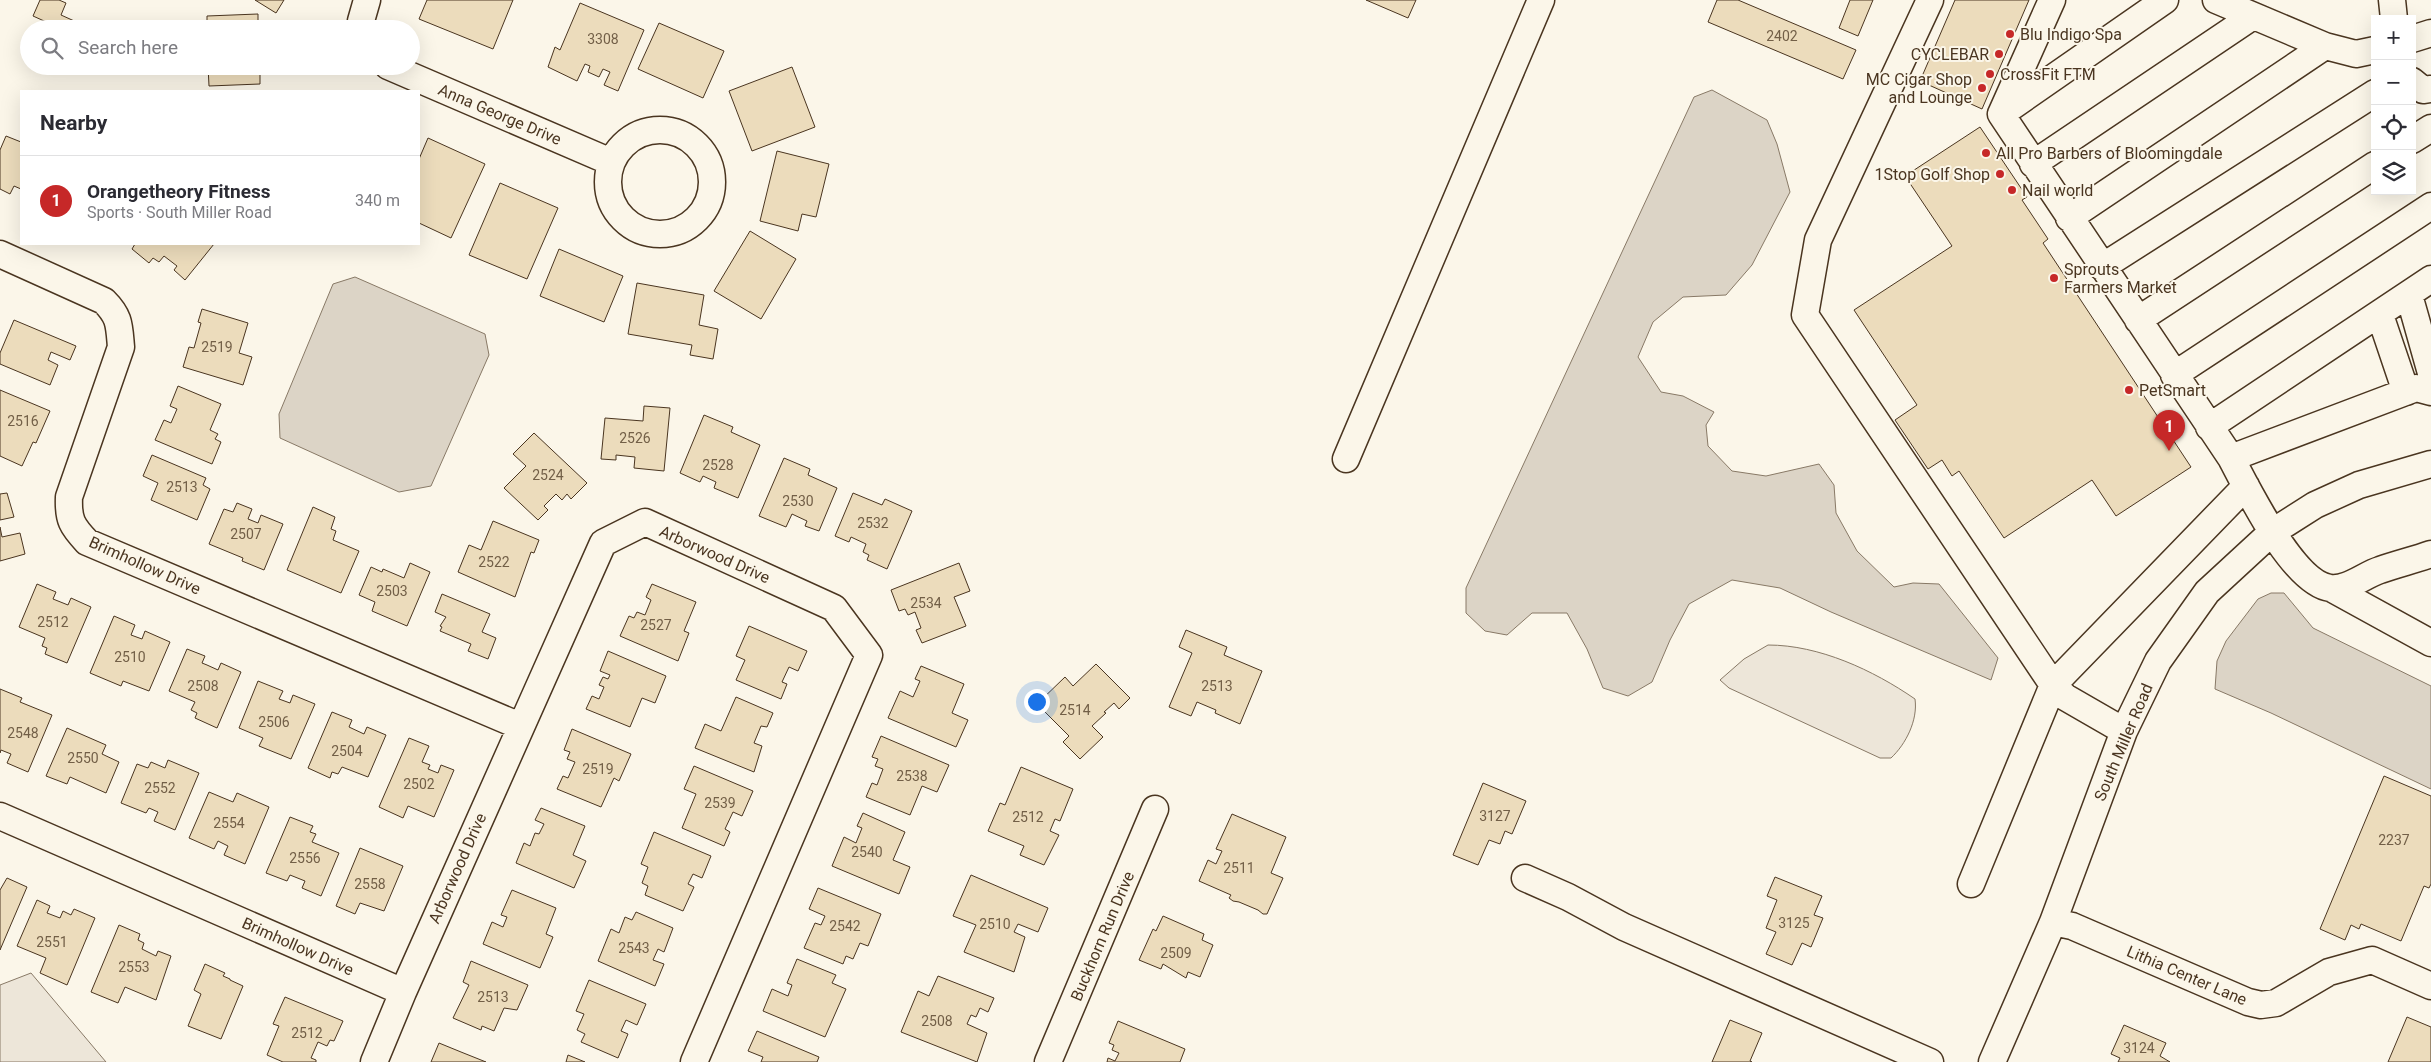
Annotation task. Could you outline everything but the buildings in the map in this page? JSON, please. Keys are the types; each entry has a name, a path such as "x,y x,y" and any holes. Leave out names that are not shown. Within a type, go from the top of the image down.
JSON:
{"street":[{"path":"361,20 367,0"},
{"path":"1346,459 1541,0"},
{"path":"1930,0 1818,240 1804,315 2054,685 2066,697 2124,731"},
{"path":"2001,114 2052,0"},
{"path":"2001,114 2165,0"},
{"path":"2216,0 2325,46 2356,54 2371,51"},
{"path":"2392,0 2394,15"},
{"path":"2033,164 2253,16"},
{"path":"2416,39 2431,33"},
{"path":"2416,40 2431,38"},
{"path":"2069,218 2325,46"},
{"name":"Anna George Drive","path":"409,75 611,162"},
{"path":"2416,84 2423,90 2431,89"},
{"path":"2102,267 2371,96"},
{"path":"2001,114 2231,458 2272,533 2314,582 2331,588 2431,643"},
{"path":"2416,137 2431,128"},
{"path":"2138,320 2371,168"},
{"path":"2174,375 2431,206"},
{"name":"Brimhollow Drive","path":"0,254 104,301 114,311 119,322 121,347 69,497 68,510 72,526 87,542 520,726"},
{"path":"2209,427 2380,315 2431,279"},
{"path":"2409,295 2431,373"},
{"path":"2231,458 2418,392 2380,315"},
{"name":"South Miller Road","path":"1992,1062 2053,922 2124,731 2158,661 2207,592 2272,533 2315,505 2359,485 2431,464"},
{"path":"1971,884 2054,685 2246,486"},
{"name":"Arborwood Drive","path":"374,1062 520,726 603,543 645,522 834,608 869,655 694,1062"},
{"path":"2331,588 2345,586 2378,570 2431,554"},
{"name":"Buckhorn Run Drive","path":"1048,1062 1156,809"},
{"name":"Brimhollow Drive","path":"0,816 403,992"},
{"path":"1525,878 1568,897 1624,927 1930,1062"},
{"name":"Lithia Center Lane","path":"2053,922 2072,926 2248,1002 2261,1005 2276,1003 2329,972 2372,960 2431,986"}],"shaded area":[{"path":"1712,90 1767,120 1777,144 1790,192 1752,265 1726,295 1683,297 1653,322 1638,357 1661,392 1683,396 1714,412 1706,425 1708,446 1732,471 1766,476 1819,464 1834,485 1836,513 1857,551 1894,587 1913,583 1939,584 1998,658 1991,680 1831,612 1780,588 1732,580 1689,604 1670,640 1652,682 1628,696 1603,688 1587,649 1567,613 1532,613 1507,635 1485,631 1466,613 1466,588 1694,97"},
{"path":"355,277 485,334 489,355 431,486 399,492 280,438 279,414 333,284"},
{"path":"2271,593 2284,593 2313,628 2431,686 2431,789 2271,713 2215,689 2217,661 2226,641 2258,599"},
{"path":"1768,645 1807,649 1826,654 1881,678 1915,699 1915,715 1910,731 1891,758 1880,758 1729,688 1720,680 1744,659"},
{"path":"31,973 106,1062 0,1062 0,985"}],"place":[{"name":"Blu Indigo Spa","path":"2010,34"},
{"name":"CYCLEBAR","path":"1999,54"},
{"name":"CrossFit FTM","path":"1990,74"},
{"name":"MC Cigar Shop and Lounge","path":"1982,88"},
{"name":"All Pro Barbers of Bloomingdale","path":"1986,153"},
{"name":"1Stop Golf Shop","path":"2000,174"},
{"name":"Nail world","path":"2012,190"},
{"name":"Sprouts Farmers Market","path":"2054,278"},
{"name":"PetSmart","path":"2129,390"},
{"name":"Orangetheory Fitness","path":"2169,451"}]}
